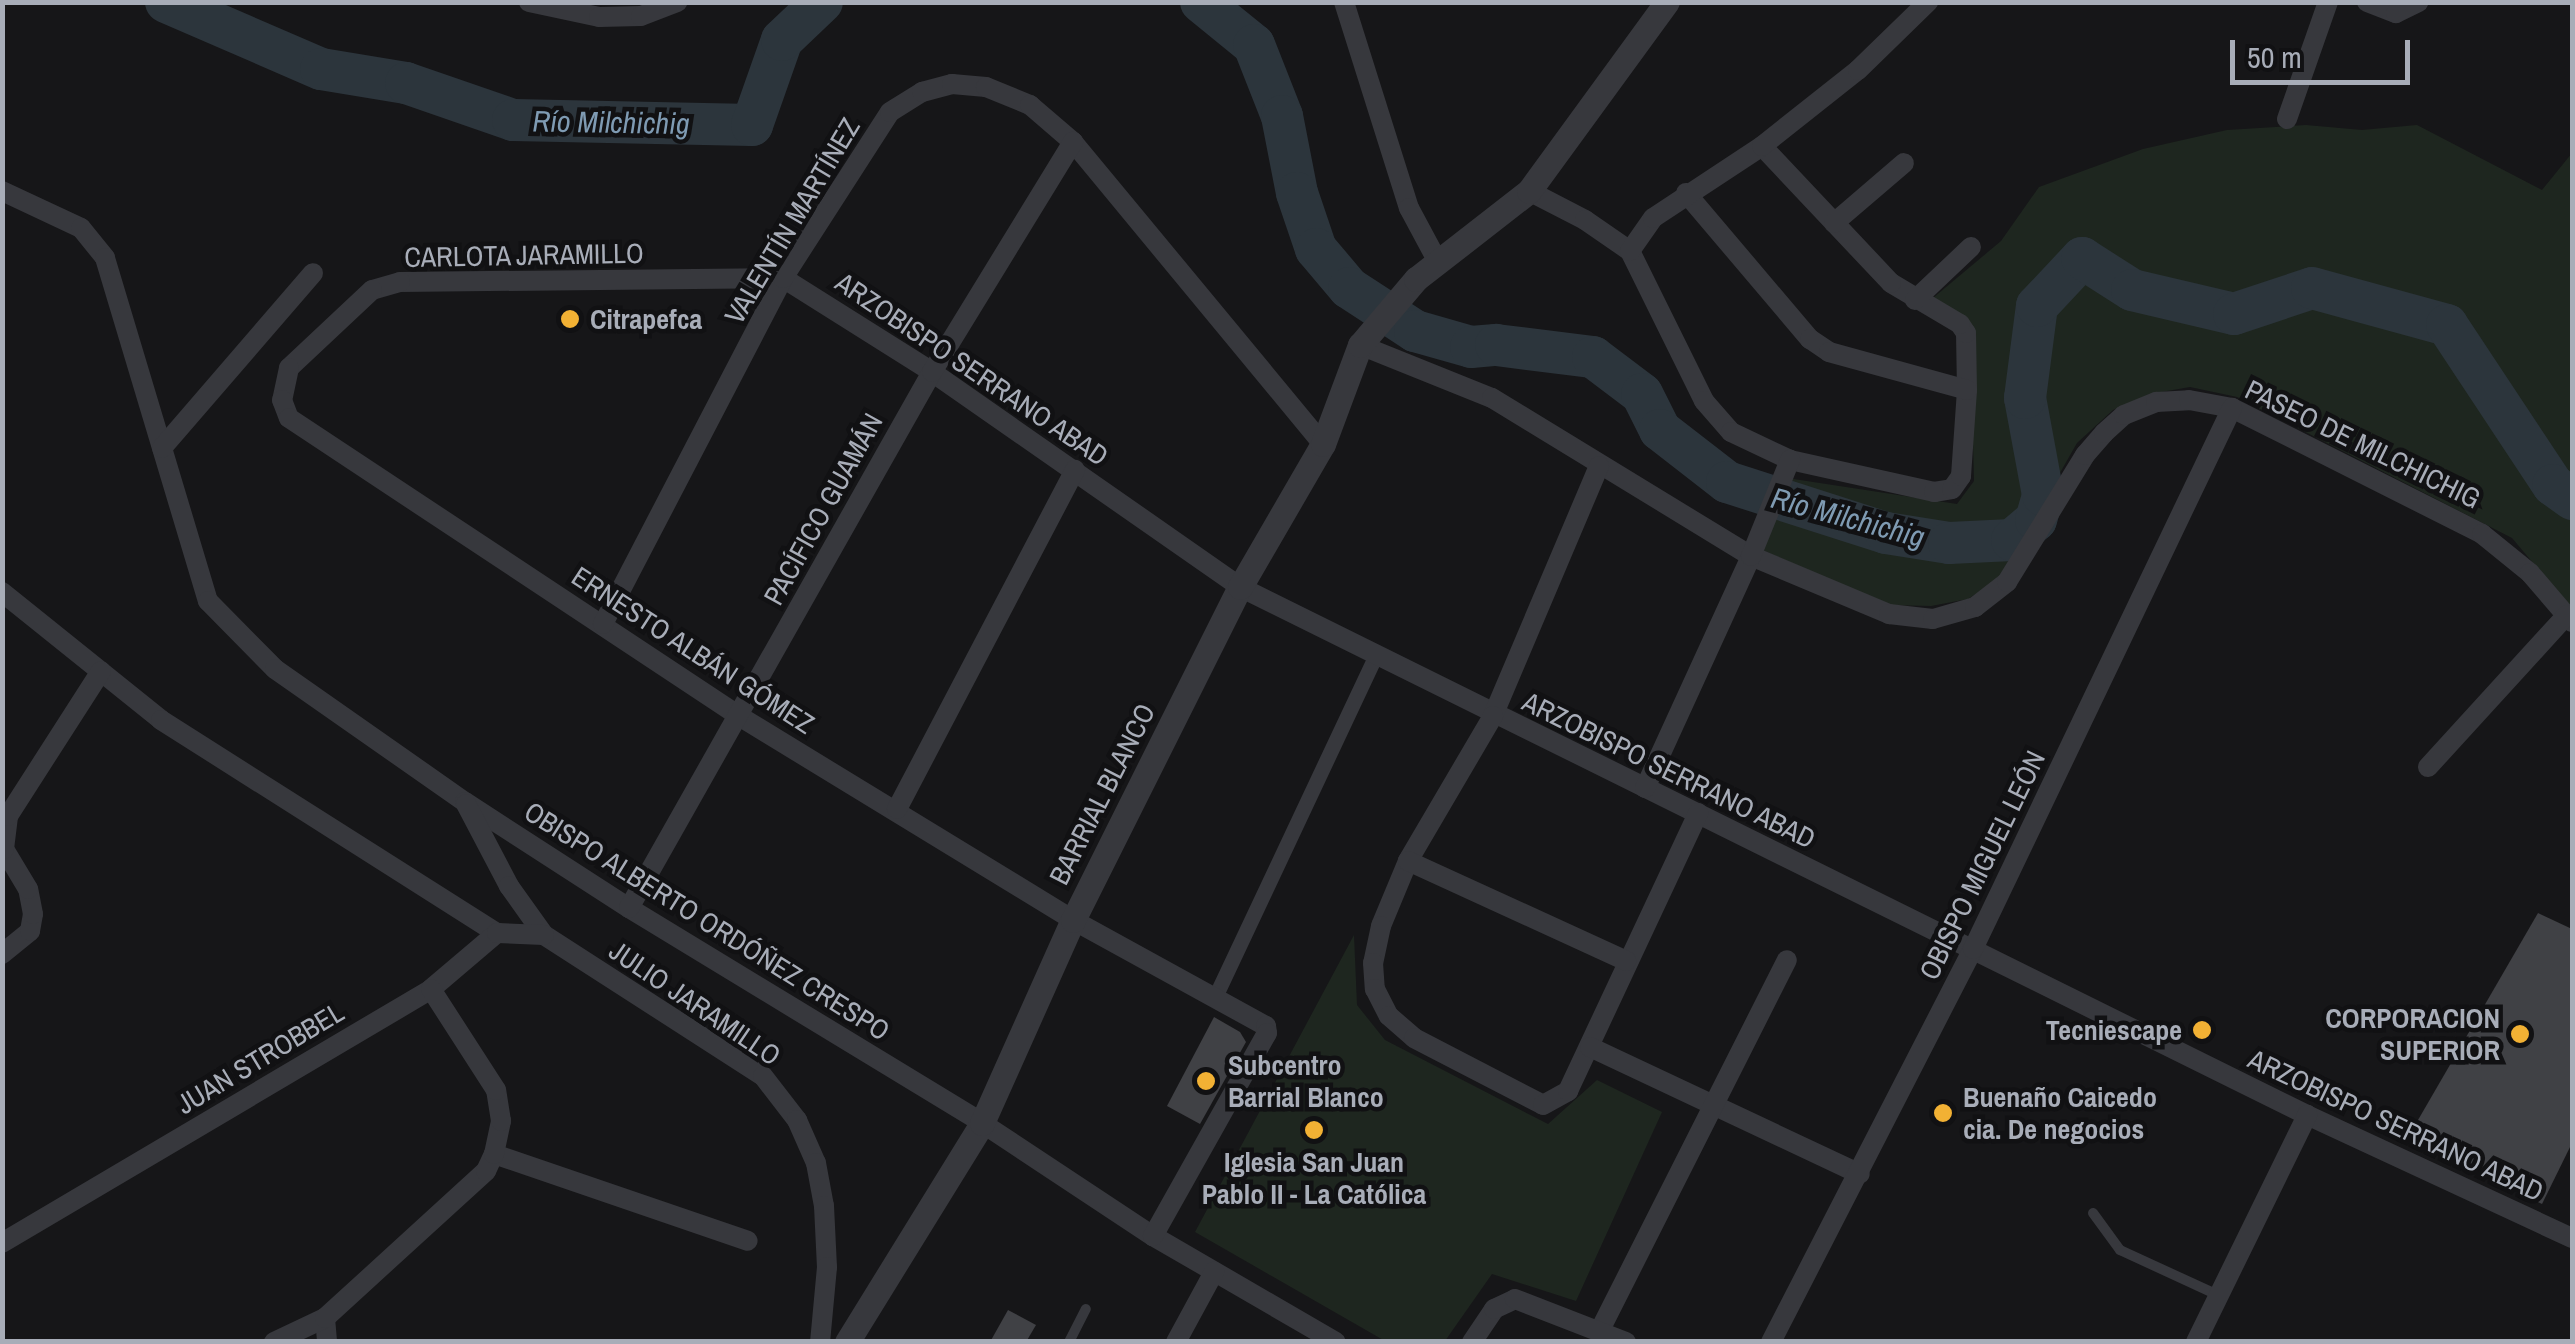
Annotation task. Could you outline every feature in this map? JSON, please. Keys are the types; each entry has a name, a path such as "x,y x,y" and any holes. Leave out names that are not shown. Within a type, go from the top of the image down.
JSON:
{"street":[{"path":"529,2 599,18 640,16 677,2"},
{"path":"1344,2 1409,208 1438,262"},
{"name":"BARRIAL BLANCO","path":"847,1342 982,1123 1073,920 1240,587 1323,444 1367,334 1416,278 1529,191 1666,2"},
{"path":"1630,251 1653,218 1762,146 1858,70 1928,2"},
{"path":"2286,119 2328,2"},
{"path":"2367,2 2396,13 2419,2"},
{"name":"VALENTÍN MARTÍNEZ","path":"603,624 783,278 890,112 922,92 952,84 986,87 1030,105 1074,142 1323,444"},
{"name":"PACÍFICO GUAMÁN","path":"629,908 932,372 1074,142"},
{"path":"1529,191 1585,220 1630,251 1715,419 1731,432 1786,468 1943,492 1961,476 1968,390 1966,333 1960,324 1914,300 1891,282 1762,146"},
{"path":"1834,223 1904,163"},
{"name":"OBISPO ALBERTO ORDÓÑEZ CRESPO","path":"2,192 81,228 106,258 208,602 274,669 465,802 629,908 982,1123 1154,1236 1336,1342"},
{"path":"1686,194 1810,340 1828,352 1968,390"},
{"path":"1914,300 1972,247"},
{"path":"162,448 313,274"},
{"name":"ARZOBISPO SERRANO ABAD","path":"783,278 932,372 1240,587 1378,653 1493,716 1698,813 2307,1115 2572,1238"},
{"name":"CARLOTA JARAMILLO","path":"289,418 282,400 289,368 372,290 400,282 783,278"},
{"name":"PASEO DE MILCHICHIG","path":"1367,334 1492,398 1752,556 1889,614 1933,619 1976,608 2007,582 2085,455 2124,415 2156,402 2190,400 2232,408 2482,534 2530,573 2570,618"},
{"name":"OBISPO MIGUEL LEÓN","path":"1772,1342 1973,949 2232,408"},
{"name":"ERNESTO ALBÁN GÓMEZ","path":"289,418 739,716 1073,920 1214,999 1260,1020 1267,1033 1154,1236"},
{"path":"1600,466 1493,716 1408,861 1382,926 1374,963 1375,989 1388,1016 1414,1038 1542,1105 1568,1090 1698,813"},
{"path":"1645,788 1752,556 1786,468"},
{"path":"897,809 1075,470"},
{"path":"2,592 161,720 496,934 544,935"},
{"path":"2428,767 2570,618"},
{"path":"1214,999 1378,653"},
{"path":"2,954 30,931 33,914 28,889 4,849 8,816 102,672"},
{"name":"JULIO JARAMILLO","path":"465,802 509,886 544,935 763,1076 797,1120 816,1163 824,1206 827,1267 820,1342"},
{"path":"1408,861 1626,961"},
{"name":"JUAN STROBBEL","path":"2,1243 431,989 496,934"},
{"path":"1601,1328 1710,1104 1787,960"},
{"path":"274,1342 325,1318 486,1171 494,1154 501,1122 496,1090 431,989"},
{"path":"1590,1046 1860,1174"},
{"path":"2196,1342 2307,1115"},
{"path":"494,1154 748,1240"},
{"path":"1176,1342 1214,1272"},
{"path":"1472,1342 1494,1309 1515,1299 1601,1328 1626,1342"},
{"path":"325,1318 327,1342"}],"lane":[{"path":"2093,1213 2120,1250 2219,1296"},
{"path":"1069,1342 1086,1309"}],"shaded area":[{"path":"2306,125 2362,130 2417,125 2542,190 2572,153 2572,609 2512,538 2237,397 2190,387 2156,393 2113,410 2077,443 2000,578 1968,599 1931,606 1887,605 1758,548 1787,478 1957,504 1974,481 1970,331 1933,298 2001,241 2039,187 2143,149 2227,130"},
{"path":"1354,935 1357,1005 1385,1040 1548,1124 1597,1080 1662,1112 1576,1301 1492,1274 1445,1341 1385,1341 1195,1232"}],"building":[{"name":"CORPORACION SUPERIOR","path":"2538,913 2572,929 2572,1143 2542,1204 2407,1139"},
{"name":"Subcentro Barrial Blanco","path":"1214,1017 1240,1032 1246,1042 1200,1124 1167,1106"},
{"path":"1008,1310 1036,1325 1026,1342 990,1342"}],"waterway":[{"name":"Río Milchichig","path":"166,2 321,69 406,83 513,120 752,125 782,40 822,2"},
{"name":"Río Milchichig","path":"1201,2 1254,45 1282,116 1297,193 1316,249 1349,288 1415,331 1471,347 1496,345 1593,357 1642,394 1660,430 1727,482 1886,533 1949,543 2012,540 2036,520 2043,495 2025,398 2037,306 2082,258 2132,290 2234,314 2312,288 2447,325 2553,485 2572,499"}],"place":[{"name":"Citrapefca","path":"570,319"},
{"name":"Tecniescape","path":"2202,1030"},
{"name":"CORPORACION SUPERIOR","path":"2520,1034"},
{"name":"Subcentro Barrial Blanco","path":"1206,1081"},
{"name":"Buenaño Caicedo cia. De negocios","path":"1943,1113"},
{"name":"Iglesia San Juan Pablo II - La Católica","path":"1314,1130"}]}
